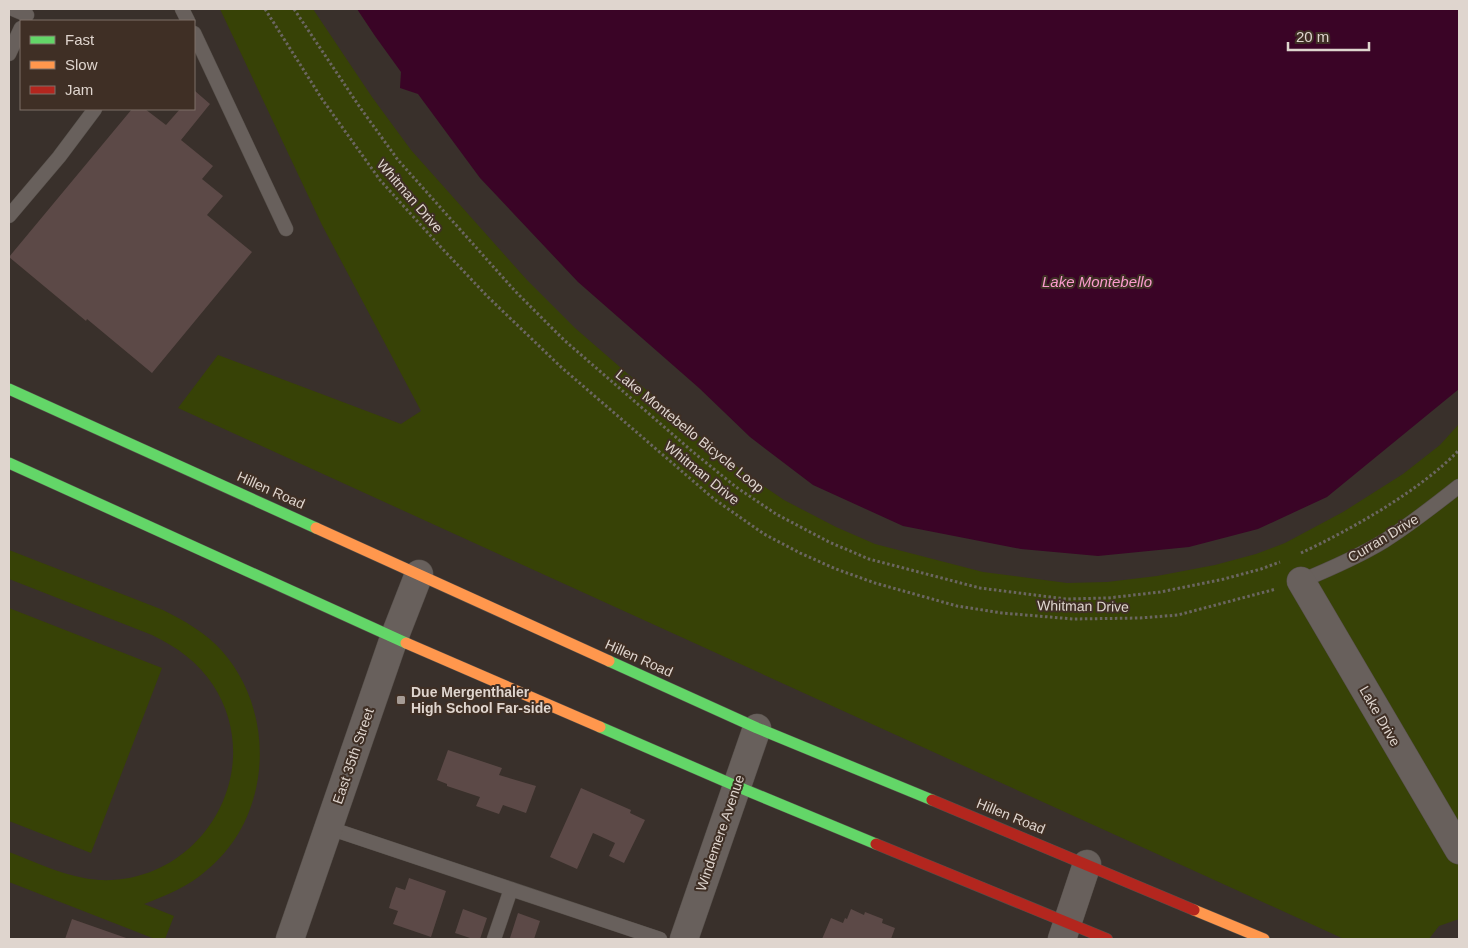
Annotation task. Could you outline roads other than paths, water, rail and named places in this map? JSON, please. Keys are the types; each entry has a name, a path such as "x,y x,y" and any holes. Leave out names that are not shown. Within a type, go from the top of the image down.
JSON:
{"main road":[{"name":"Hillen Road","path":"9,388 757,728 1088,864 1264,939"},
{"path":"9,463 394,638 1064,931 1107,939"}],"street":[{"name":"East 35th Street","path":"290,939 394,638 419,574"},
{"name":"Lake Drive","path":"1301,581 1459,850"},
{"name":"Windemere Avenue","path":"684,939 757,728"},
{"path":"1427,795 1459,817"},
{"path":"1064,931 1088,864"}],"lane":[{"path":"12,9 27,15"},
{"path":"9,54 20,30"},
{"path":"195,35 286,229"},
{"path":"9,216 59,157 94,110"},
{"name":"Curran Drive","path":"1301,581 1335,567 1382,542 1459,486"},
{"path":"329,828 660,939"},
{"path":"494,939 511,889"}],"water":[{"name":"Lake Montebello","path":"357,9 1459,9 1459,389 1327,497 1258,529 1189,547 1098,556 1021,549 903,526 813,485 750,437 699,388 578,282 480,178 418,94 400,88 401,72"}],"place":[{"name":"Due Mergenthaler High School Far-side","path":"401,700"}]}
